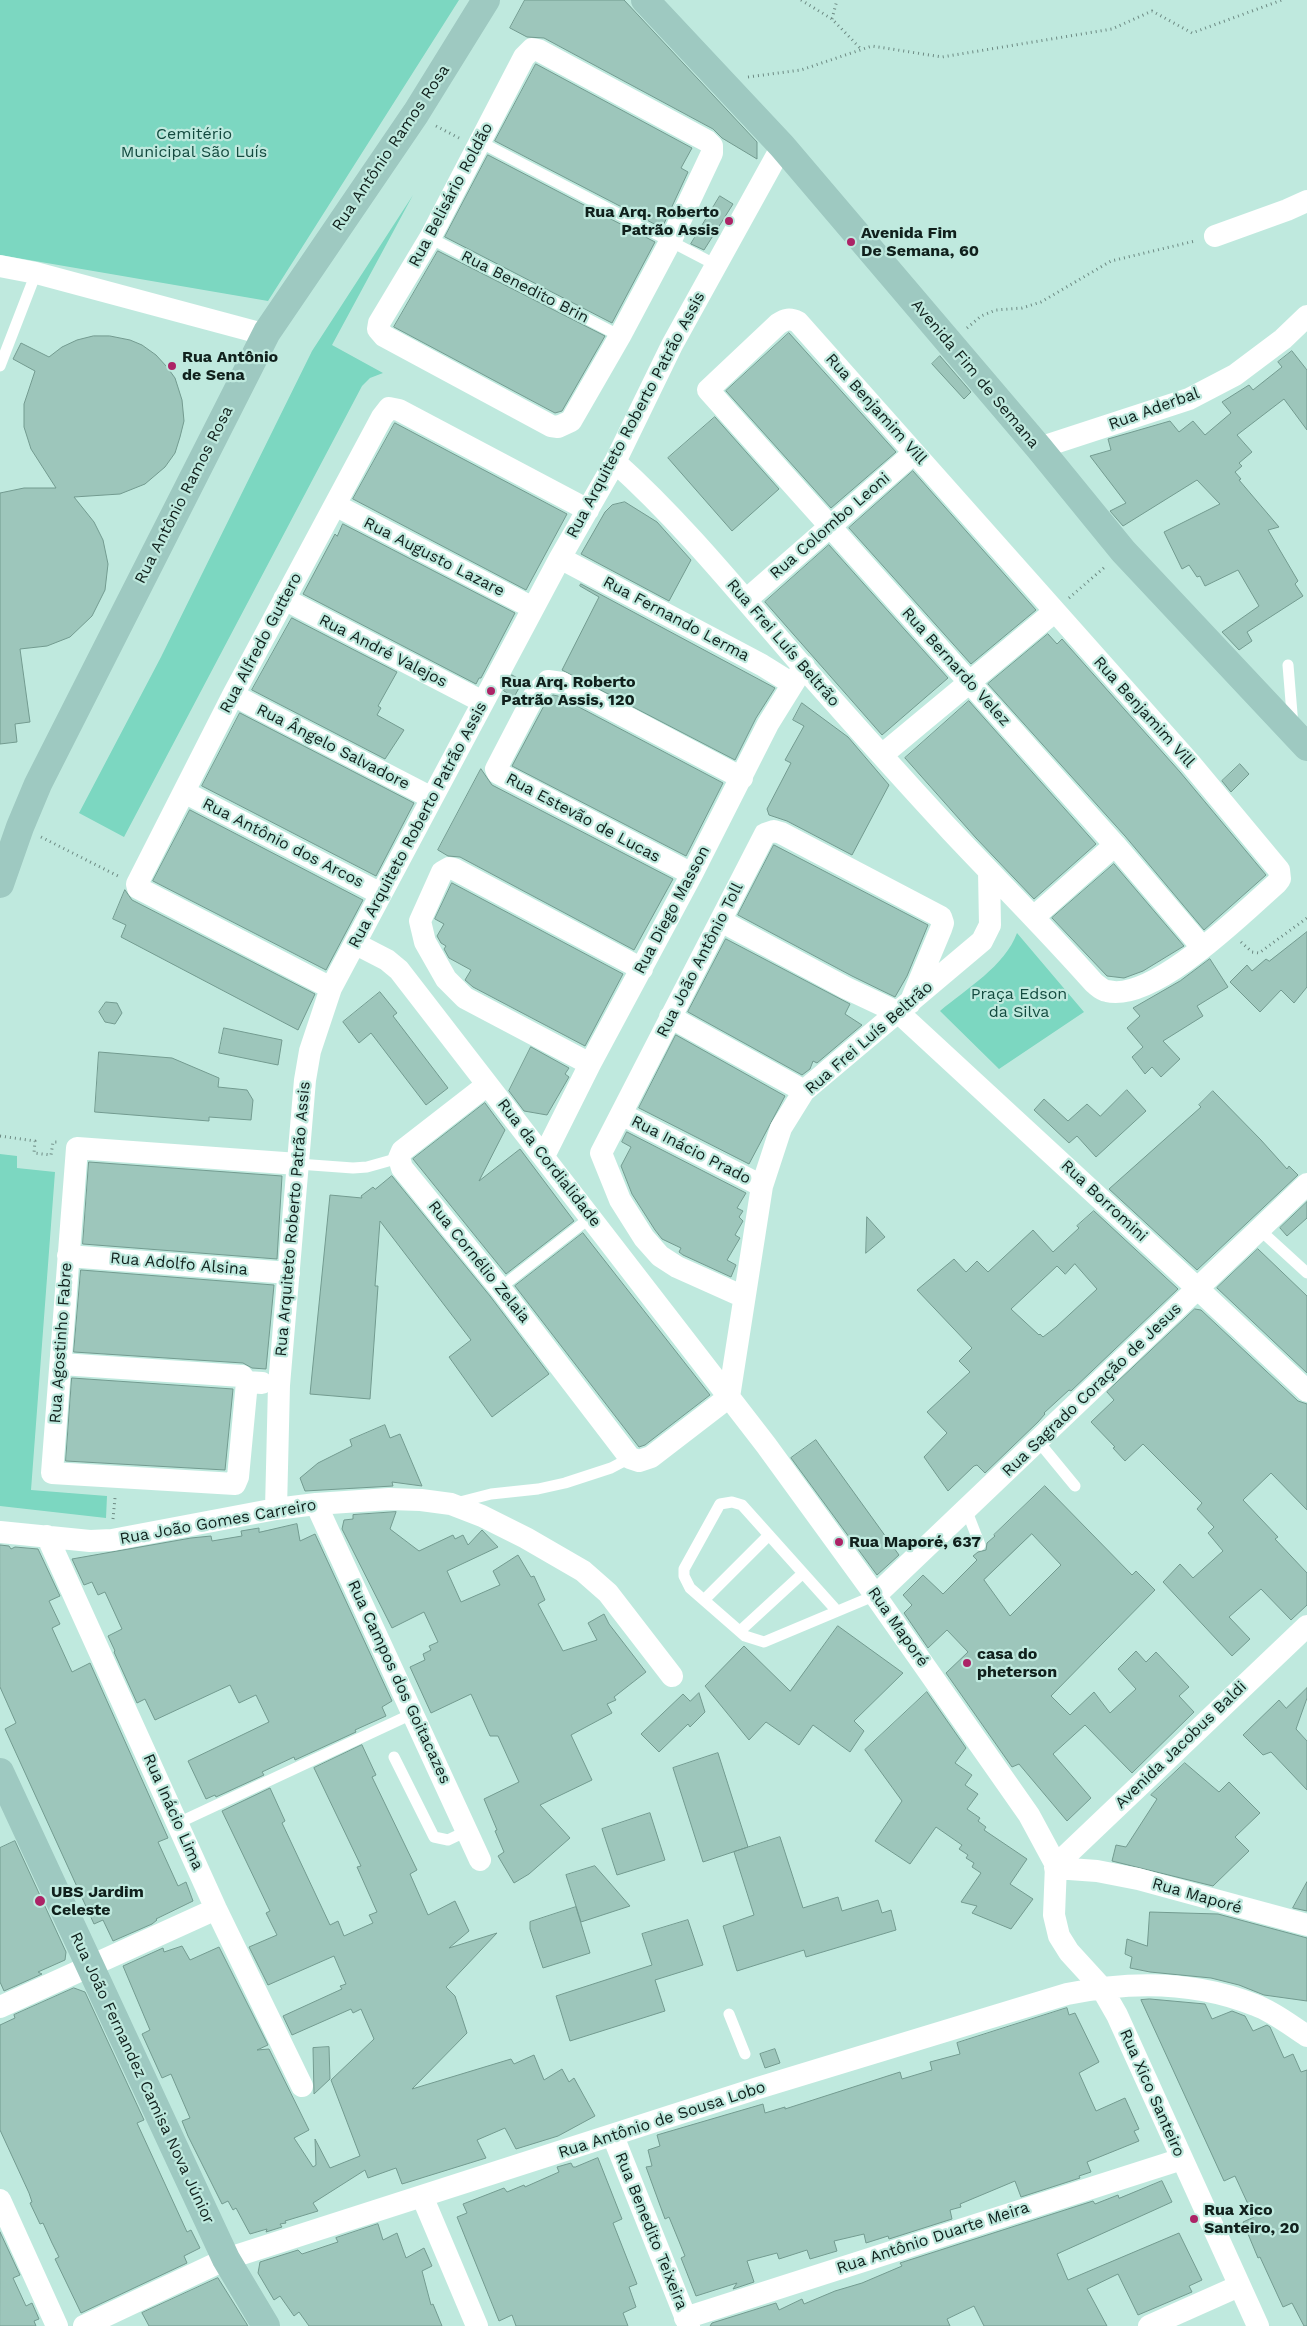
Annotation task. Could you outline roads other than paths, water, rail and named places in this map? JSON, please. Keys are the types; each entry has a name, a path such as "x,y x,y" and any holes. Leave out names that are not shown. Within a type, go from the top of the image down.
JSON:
{"main road":[{"name":"Rua Antônio Ramos Rosa","path":"0,884 20,826 38,784 267,332 416,113 486,0"},
{"name":"Avenida Fim de Semana","path":"645,0 782,146 1039,448 1123,551 1303,734"},
{"name":"Rua João Fernandez Camisa Nova Júnior","path":"0,1772 226,2259 266,2326"}],"street":[{"name":"Rua Belisário Roldão","path":"620,336 571,421 558,427 551,426 384,336 378,329 379,323 430,238 524,57 532,49 538,50 707,141 712,146 710,161 670,242"},
{"name":"Rua Arquiteto Roberto Patrão Assis","path":"276,1509 279,1385 298,1164 310,1051 331,988 533,608 615,462 672,346 782,146"},
{"path":"1215,236 1307,201"},
{"path":"620,336 670,242"},
{"path":"0,266 36,273 256,332 267,332"},
{"name":"Rua Aderbal","path":"1039,448 1189,399 1235,375 1283,339 1307,316"},
{"name":"Rua Benjamim Vill","path":"708,390 778,324 784,320 792,319 798,322 1190,763 1281,874 1277,883 1202,947 1169,972 1151,983 1135,989 1109,992 1094,983 1035,916"},
{"name":"Rua Bernardo Velez","path":"708,390 1115,845 1202,947"},
{"name":"Rua Alfredo Guttero","path":"331,988 137,885 284,599 385,412 393,408 588,510"},
{"name":"Rua Colombo Leoni","path":"746,600 914,453"},
{"name":"Rua Frei Luís Beltrão","path":"615,462 651,495 746,600 798,674 882,755 989,871 1035,916"},
{"name":"Rua Augusto Lazare","path":"335,505 533,608"},
{"name":"Rua Fernando Lerma","path":"560,558 762,664 798,674"},
{"name":"Rua André Valejos","path":"284,599 483,702"},
{"path":"882,755 1054,612"},
{"name":"Rua Diego Masson","path":"544,1156 590,1064 798,674"},
{"name":"Rua Estevão de Lucas","path":"692,874 500,774 496,769 535,694 548,681 554,681 742,778"},
{"name":"Rua Ângelo Salvadore","path":"233,695 432,798"},
{"name":"Rua Antônio dos Arcos","path":"184,792 381,894"},
{"name":"Rua João Antônio Toll","path":"744,1297 677,1268 660,1256 644,1238 620,1200 602,1158 603,1147 721,921 762,838 770,832 781,833 941,918 943,923 942,929 904,1008"},
{"path":"1035,916 1115,845"},
{"path":"590,1064 465,998 446,979 425,942 420,922 442,872 449,868 454,869 642,969"},
{"name":"Rua Frei Luís Beltrão","path":"729,1397 762,1186 781,1128 804,1091 982,941 990,925 989,871"},
{"name":"Rua Borromini","path":"721,921 846,988 904,1008 1307,1392"},
{"name":"Rua da Cordialidade","path":"356,944 388,960 399,970 729,1397"},
{"path":"670,1017 804,1091"},
{"path":"399,1158 402,1151 487,1085"},
{"name":"Rua Inácio Prado","path":"621,1114 762,1186"},
{"name":"Rua Agostinho Fabre","path":"247,1382 238,1477 235,1484 52,1473 77,1148 298,1164"},
{"name":"Rua Cornélio Zelaia","path":"399,1158 402,1168 500,1288 630,1458"},
{"name":"Rua Sagrado Coração de Jesus","path":"876,1595 1307,1184"},
{"name":"Rua Adolfo Alsina","path":"68,1256 289,1273"},
{"path":"60,1364 242,1376 247,1382 279,1385"},
{"path":"630,1458 639,1461 651,1457 729,1397"},
{"name":"Rua Maporé","path":"729,1397 876,1595 1029,1815 1055,1866 1097,1871 1138,1879 1307,1925"},
{"name":"Rua João Gomes Carreiro","path":"0,1532 90,1541 112,1540 276,1509 316,1504 389,1499 421,1500 451,1504 518,1533 583,1571 608,1594 672,1676"},
{"name":"Rua Campos dos Goitacazes","path":"316,1504 414,1713 480,1860"},
{"name":"Rua Inácio Lima","path":"47,1536 216,1909 302,2086"},
{"name":"Avenida Jacobus Baldi","path":"1055,1866 1307,1626"},
{"name":"Rua Xico Santeiro","path":"1055,1866 1054,1915 1059,1936 1069,1952 1101,1987 1117,2015 1258,2326"},
{"path":"0,2007 216,1909"},
{"name":"Rua Antônio de Sousa Lobo","path":"84,2326 226,2259 995,2015 1067,1994 1101,1987 1142,1984 1187,1988 1255,2004 1279,2016 1307,2036"},
{"name":"Rua Benedito Teixeira","path":"613,2136 687,2322"},
{"name":"Rua Antônio Duarte Meira","path":"687,2322 1182,2158"},
{"path":"422,2196 477,2326"},
{"path":"0,2200 56,2326"},
{"path":"1149,2326 1239,2286"}],"lane":[{"path":"480,142 716,265"},
{"name":"Rua Benedito Brin","path":"430,238 620,336"},
{"path":"0,366 36,273"},
{"path":"1288,665 1303,734"},
{"path":"298,1164 353,1168 367,1167 399,1158"},
{"path":"500,1288 591,1217"},
{"path":"1260,1230 1307,1273"},
{"path":"1038,1441 1075,1486"},
{"path":"451,1504 491,1494 538,1489 565,1483 611,1468 630,1458"},
{"path":"837,1611 742,1505 732,1502 720,1504 684,1569 686,1582 704,1600 740,1631 754,1640 764,1642 876,1595"},
{"path":"966,1509 980,1545"},
{"path":"704,1600 769,1535"},
{"path":"740,1631 802,1574"},
{"path":"178,1823 414,1713"},
{"path":"394,1757 434,1837 448,1840 467,1831"},
{"path":"729,2014 745,2054"}],"place":[{"name":"Rua Arq. Roberto Patrão Assis","path":"729,221"},
{"name":"Avenida Fim De Semana, 60","path":"851,242"},
{"name":"Rua Antônio de Sena","path":"172,366"},
{"name":"Rua Arq. Roberto Patrão Assis, 120","path":"491,691"},
{"name":"Rua Maporé, 637","path":"839,1542"},
{"name":"casa do pheterson","path":"967,1663"},
{"name":"UBS Jardim Celeste","path":"40,1901"},
{"name":"Rua Xico Santeiro, 20","path":"1194,2219"}],"park label":[{"name":"Cemitério Municipal São Luís","path":"194,143"},
{"name":"Praça Edson da Silva","path":"1019,1003"}]}
